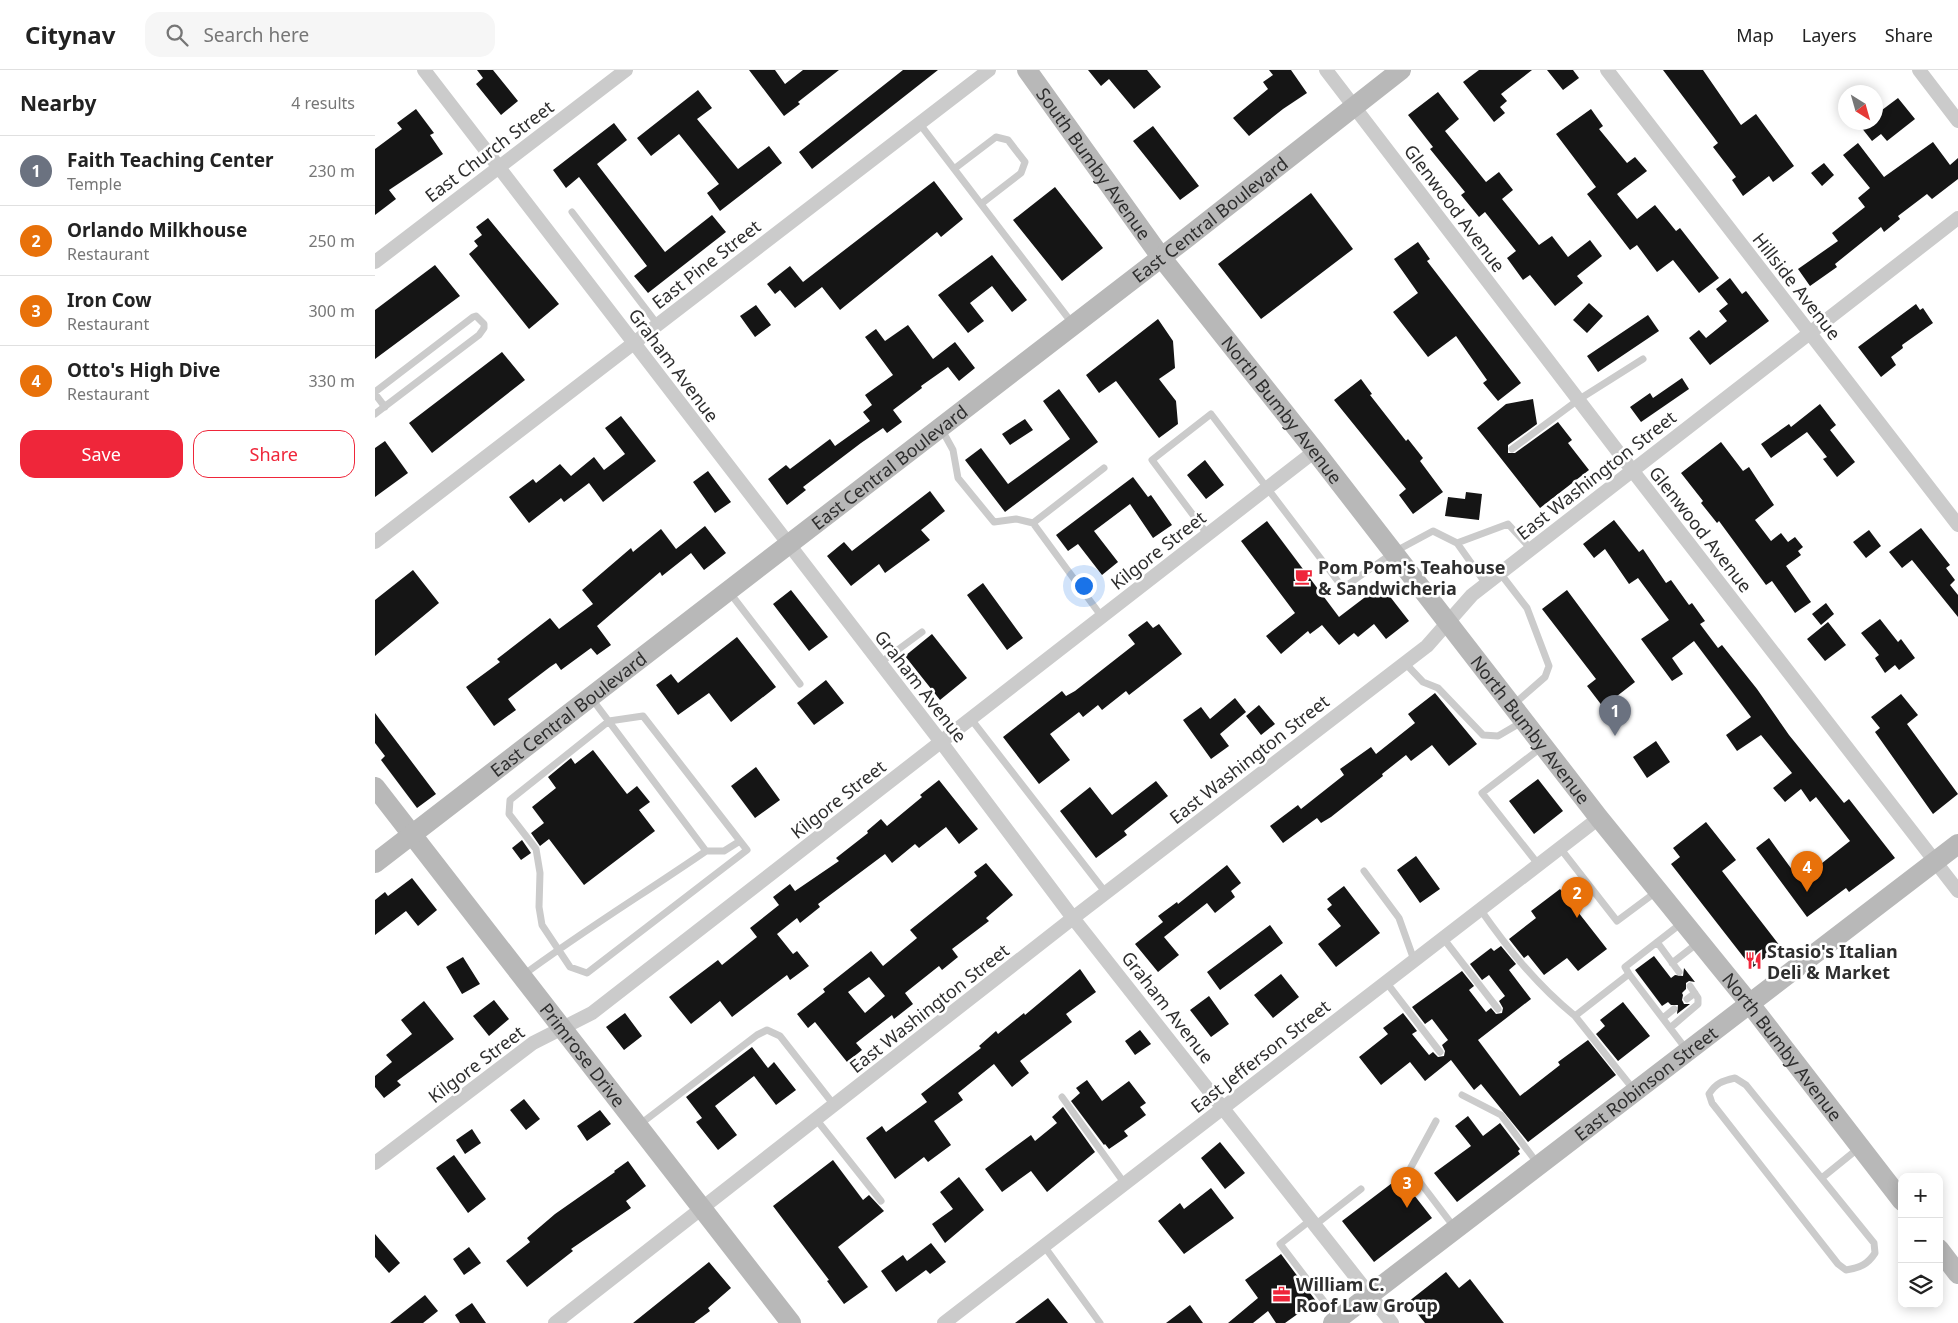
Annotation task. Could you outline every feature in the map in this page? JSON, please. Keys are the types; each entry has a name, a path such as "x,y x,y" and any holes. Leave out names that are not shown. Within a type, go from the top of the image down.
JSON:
{"street":[{"name":"Graham Avenue","path":"424,70 941,742 1073,918 1392,1323"},
{"name":"East Church Street","path":"375,262 626,70"},
{"name":"East Pine Street","path":"375,542 989,70"},
{"name":"South Bumby Avenue","path":"1027,70 1161,257"},
{"name":"Glenwood Avenue","path":"1326,70 1577,400 1958,891"},
{"name":"East Central Boulevard","path":"375,863 1401,70"},
{"name":"Hillside Avenue","path":"1607,70 1958,525"},
{"path":"1919,70 1958,121"},
{"name":"East Washington Street","path":"555,1323 1073,918 1427,646 1471,596 1631,470 1811,334 1958,218"},
{"name":"North Bumby Avenue","path":"1161,257 1394,552 1599,818 1750,1004 1898,1196"},
{"name":"Kilgore Street","path":"375,1163 533,1043 592,1013 1315,451"},
{"name":"Primrose Drive","path":"375,787 791,1323"},
{"name":"East Jefferson Street","path":"944,1323 1599,818"},
{"name":"East Robinson Street","path":"1336,1321 1958,844"},
{"path":"1943,1254 1958,1274"}],"lane":[{"path":"919,123 1073,324"},
{"path":"954,169 996,137 1008,140 1025,162 1021,173 981,204"},
{"path":"572,212 658,325"},
{"path":"375,414 385,407 479,335 484,328 484,324 476,316 375,393 385,407"},
{"path":"1512,450 1577,400 1643,359"},
{"path":"1208,535 1152,460 1211,414 1343,588 1394,552 1433,531 1457,542 1486,584"},
{"path":"940,428 953,450 958,478 994,522 1016,519 1033,522 1103,617"},
{"path":"1033,522 1104,468"},
{"path":"1457,542 1507,524 1531,549"},
{"path":"1405,663 1423,682 1438,688 1483,735 1498,736 1545,677 1549,666 1527,608 1500,573"},
{"path":"729,590 800,684"},
{"path":"880,664 922,632"},
{"path":"589,696 706,851"},
{"path":"643,716 740,841 747,850 587,973 570,967 542,925 539,907 540,873 537,849 509,814 510,800 609,721 643,716"},
{"path":"971,719 1106,893"},
{"path":"1538,864 1482,793 1543,746"},
{"path":"521,977 559,949 706,851 724,851 740,841"},
{"path":"1560,848 1617,921 1658,890"},
{"path":"1363,871 1399,918 1414,960"},
{"path":"1480,910 1531,975 1575,1016 1635,1092"},
{"path":"1683,922 1625,968 1688,1052"},
{"path":"1443,938 1497,1008"},
{"path":"1657,942 1679,972"},
{"path":"1672,963 1699,942"},
{"path":"1575,1016 1629,974"},
{"path":"1386,982 1440,1052"},
{"path":"1670,1028 1695,1009 1698,1004 1695,993 1690,986"},
{"path":"1687,999 1695,993"},
{"path":"1663,1018 1674,1009"},
{"path":"637,1126 757,1034 767,1030 780,1036 834,1106"},
{"path":"1735,1078 1746,1085 1823,1177 1874,1243 1875,1253 1869,1262 1857,1268 1846,1270 1825,1249 1712,1103 1709,1094 1713,1086 1719,1081 1735,1078"},
{"path":"1462,1095 1501,1115 1540,1166"},
{"path":"1062,1097 1125,1184"},
{"path":"817,1119 881,1201"},
{"path":"1435,1121 1410,1169 1455,1230"},
{"path":"1823,1177 1860,1147"},
{"path":"1336,1321 1280,1244 1361,1189"},
{"path":"1044,1246 1099,1323"}],"building":[{"path":"477,70 493,70 518,101 501,115 476,84 483,78"},
{"path":"749,70 775,70 785,84 803,70 839,70 798,102 800,104 784,116"},
{"path":"903,70 938,70 812,169 799,152"},
{"path":"1088,70 1147,70 1161,87 1134,109 1109,79 1101,86"},
{"path":"1269,70 1291,70 1307,93 1249,136 1233,118 1268,89 1263,82 1273,75"},
{"path":"1479,70 1532,70 1501,94 1507,101 1500,107 1505,113 1494,122 1463,82"},
{"path":"1547,70 1573,70 1579,78 1563,90"},
{"path":"1663,70 1703,70 1741,125 1756,114 1794,166 1773,182 1769,176 1743,196 1732,180 1736,177 1713,147 1718,143"},
{"path":"698,90 712,108 697,119 738,169 769,146 782,163 720,211 707,193 719,184 679,134 651,156 637,138"},
{"path":"1438,92 1459,119 1445,131 1486,182 1499,172 1513,190 1502,199 1539,245 1552,236 1568,257 1590,240 1602,256 1577,276 1583,283 1555,306 1530,275 1523,280 1507,258 1516,251 1485,212 1479,217 1461,195 1465,192 1430,149 1433,147 1408,115"},
{"path":"1898,98 1915,119 1887,141 1881,134 1872,141 1863,130 1883,130 1883,109"},
{"path":"416,109 434,133 430,135 443,154 389,190 396,199 375,215 375,149 402,129 397,123"},
{"path":"1591,109 1603,126 1599,129 1627,163 1635,157 1647,171 1617,194 1637,219 1655,205 1676,231 1680,228 1719,278 1699,293 1673,260 1657,272 1637,245 1630,250 1587,194 1596,187 1556,134"},
{"path":"614,123 627,140 597,164 665,252 712,215 726,232 648,293 634,276 647,266 579,177 566,188 553,170"},
{"path":"1153,126 1199,186 1180,200 1133,141"},
{"path":"1933,142 1950,165 1958,158 1958,179 1932,199 1927,194 1898,216 1900,219 1884,232 1881,227 1835,264 1837,267 1810,286 1798,269 1838,241 1832,233 1865,207 1858,198 1870,188 1843,155 1858,143 1884,177"},
{"path":"1824,163 1834,175 1822,186 1811,173"},
{"path":"934,181 963,219 941,237 937,232 840,310 822,287 795,308 780,290 775,294 767,284 790,266 803,282"},
{"path":"1055,187 1103,248 1062,281 1013,220"},
{"path":"1311,193 1353,249 1261,319 1218,264"},
{"path":"488,218 559,304 529,329 469,254 478,246 474,241 482,235 476,227"},
{"path":"1418,242 1430,259 1427,261 1521,383 1498,401 1483,383 1487,380 1456,336 1428,357 1393,312 1418,293 1394,259"},
{"path":"992,255 1027,300 1012,312 992,286 970,303 984,321 968,333 938,295"},
{"path":"435,265 460,296 375,359 375,310"},
{"path":"1730,278 1742,294 1746,291 1769,321 1710,365 1689,338 1699,330 1706,338 1727,321 1719,311 1728,304 1716,289"},
{"path":"1589,303 1603,316 1587,333 1573,320"},
{"path":"1916,304 1920,310 1923,308 1933,323 1902,345 1903,348 1891,357 1896,365 1881,377 1858,347"},
{"path":"756,305 771,325 755,337 740,316"},
{"path":"1648,315 1659,331 1598,372 1587,356"},
{"path":"1158,319 1173,341 1175,368 1159,379 1176,401 1178,424 1159,438 1116,381 1099,393 1086,375"},
{"path":"908,325 933,359 955,342 975,368 959,381 948,367 921,386 922,388 893,410 902,422 887,433 883,428 861,443 803,487 806,490 787,505 768,479 786,465 790,469 830,439 835,446 870,421 863,412 872,405 865,395 893,375 865,337 876,329 885,341"},
{"path":"502,352 525,380 432,453 409,423"},
{"path":"1682,378 1689,389 1641,422 1630,407 1650,393 1653,398"},
{"path":"1361,379 1372,394 1370,395 1406,441 1408,439 1423,458 1420,461 1443,492 1413,514 1399,495 1406,489 1334,400"},
{"path":"1059,389 1098,442 1005,512 965,460 981,448 1008,484 1070,439 1043,401"},
{"path":"1533,399 1537,424 1508,445 1508,453 1515,453 1558,422 1572,440 1568,443 1589,470 1540,508 1477,428 1506,404"},
{"path":"1820,404 1836,425 1830,430 1855,462 1837,477 1823,459 1827,457 1807,432 1771,458 1761,444 1789,424 1791,427"},
{"path":"621,416 656,461 603,502 589,483 564,502 561,498 529,523 509,497 533,479 536,483 560,464 571,476 594,457 604,470 625,454 605,428"},
{"path":"1025,419 1033,430 1010,445 1002,434"},
{"path":"385,441 408,473 375,497 375,448"},
{"path":"1721,442 1743,471 1749,467 1774,505 1755,520 1771,541 1781,533 1788,542 1795,537 1803,547 1798,551 1801,555 1786,566 1811,602 1795,613 1772,581 1766,585 1719,521 1717,523 1701,503 1703,501 1681,473"},
{"path":"1205,460 1224,485 1206,499 1187,475"},
{"path":"708,471 731,502 715,513 693,482"},
{"path":"1133,477 1148,497 1151,495 1172,525 1153,538 1130,504 1094,531 1118,562 1102,575 1078,544 1068,551 1056,535"},
{"path":"930,491 945,511 921,530 930,540 885,573 879,564 851,586 827,556 844,542 852,551"},
{"path":"1466,492 1482,494 1479,520 1445,516 1448,497 1465,499"},
{"path":"1614,520 1639,552 1643,549 1666,583 1671,580 1689,605 1692,603 1705,621 1700,624 1718,648 1722,645 1757,689 1789,735 1844,803 1849,799 1895,858 1849,892 1846,888 1807,917 1756,848 1769,838 1793,871 1806,862 1812,871 1850,841 1816,797 1810,802 1801,789 1785,802 1773,788 1792,773 1761,735 1737,751 1726,735 1751,717 1694,641 1672,658 1683,674 1672,681 1641,639 1669,620 1638,578 1629,584 1605,549 1594,558 1583,544"},
{"path":"1267,521 1339,617 1381,585 1409,621 1386,639 1374,624 1358,637 1354,633 1339,645 1322,625 1310,634 1308,631 1281,654 1266,636 1295,613 1241,541"},
{"path":"705,526 726,553 704,570 691,553 662,576 660,572 597,626 611,645 597,655 591,648 561,670 556,663 550,667 508,699 516,710 494,726 466,687 500,662 497,659 550,618 559,629 593,604 582,590 631,548 633,552 661,529 676,549"},
{"path":"1921,528 1950,565 1946,568 1955,580 1950,585 1958,595 1958,617 1912,560 1902,568 1889,552"},
{"path":"1869,530 1881,546 1866,558 1853,542"},
{"path":"413,570 439,603 375,656 375,600"},
{"path":"983,583 1023,638 1007,650 967,595"},
{"path":"791,590 828,637 809,651 773,604"},
{"path":"1567,590 1635,682 1603,707 1587,686 1596,679 1542,609"},
{"path":"1826,603 1834,614 1821,625 1812,614"},
{"path":"1880,619 1898,642 1901,639 1915,658 1899,670 1895,665 1885,673 1875,658 1879,655 1861,633"},
{"path":"1147,621 1153,628 1159,624 1182,654 1129,695 1126,691 1102,710 1098,705 1083,717 1079,712 1050,734 1070,760 1039,784 1003,737 1062,691 1066,696 1075,691 1135,644 1128,635"},
{"path":"1828,622 1846,645 1825,661 1807,639"},
{"path":"932,634 967,678 940,700 905,656"},
{"path":"737,637 776,687 731,722 709,693 678,715 656,685 671,674 678,683"},
{"path":"826,680 844,703 814,725 797,703"},
{"path":"1435,693 1477,744 1449,766 1432,745 1411,761 1406,755 1382,774 1383,776 1331,817 1321,823 1317,818 1283,843 1270,826 1298,805 1301,809 1344,775 1340,769 1371,747 1376,754 1415,723 1408,714"},
{"path":"1901,694 1918,715 1907,724 1958,794 1933,814 1875,732 1880,728 1871,717"},
{"path":"1235,698 1246,712 1220,734 1229,746 1211,759 1183,720 1201,707 1210,719"},
{"path":"1259,705 1275,724 1261,735 1246,716"},
{"path":"375,713 436,794 417,808 381,760 385,756 375,743"},
{"path":"1656,741 1670,762 1647,778 1633,757"},
{"path":"593,750 627,794 637,786 650,802 639,810 655,831 584,885 549,839 540,846 531,833 544,823 532,807 556,788 548,777 571,758 575,764"},
{"path":"756,767 780,800 755,818 731,786"},
{"path":"1538,779 1563,811 1534,834 1509,801"},
{"path":"939,780 978,829 959,844 946,827 919,848 915,844 892,863 885,854 818,904 820,907 800,923 797,918 777,934 793,954 797,951 809,966 790,980 787,975 732,1017 720,1001 691,1024 669,997 718,960 722,965 757,937 750,928 779,905 773,897 790,884 795,891 839,861 836,858 868,833 867,831 881,819 887,826"},
{"path":"1156,781 1168,796 1124,831 1127,835 1096,858 1060,811 1090,787 1112,815"},
{"path":"1706,822 1736,860 1722,871 1780,946 1752,968 1671,864 1680,857 1673,848"},
{"path":"522,840 531,853 521,860 512,848"},
{"path":"1416,856 1440,889 1420,903 1397,870"},
{"path":"986,863 1013,895 986,918 989,921 952,949 958,957 942,970 939,966 905,993 913,1004 894,1019 892,1015 856,1043 862,1050 847,1062 815,1022 808,1028 797,1014 825,992 823,989 871,951 883,966 917,938 910,930 977,876 974,872","holes":["869,977 885,996 865,1013 848,992"]},
{"path":"1227,865 1241,883 1231,891 1235,897 1215,913 1207,903 1164,937 1179,955 1158,972 1135,944 1163,922 1158,916 1177,902 1178,904"},
{"path":"412,878 437,910 418,926 406,911 375,935 375,900 385,892 388,896"},
{"path":"1344,886 1380,933 1336,967 1318,944 1341,926 1327,909 1332,905 1327,899"},
{"path":"1560,889 1607,949 1578,971 1567,958 1544,975 1528,955 1524,958 1509,939 1536,918 1531,911"},
{"path":"1270,925 1283,943 1220,990 1207,972"},
{"path":"1501,946 1516,964 1509,970 1531,999 1478,1040 1520,1096 1560,1065 1558,1062 1588,1040 1616,1075 1528,1142 1481,1084 1474,1090 1451,1060 1425,1081 1410,1062 1381,1085 1359,1057 1388,1034 1383,1028 1403,1013 1417,1031 1412,1034 1429,1055 1433,1052 1438,1057 1444,1056 1445,1051 1442,1045 1448,1040 1432,1019 1425,1024 1412,1007 1462,971 1474,986 1469,990 1486,1012 1491,1008 1496,1014 1502,1013 1503,1008 1499,1001 1505,996 1489,975 1482,980 1470,964 1491,948 1494,951"},
{"path":"1654,956 1671,978 1675,975 1683,976 1684,968 1695,982 1689,981 1686,983 1686,989 1682,993 1682,1000 1684,1004 1690,1004 1677,1014 1678,1005 1671,1005 1668,1002 1662,1006 1635,970"},
{"path":"463,957 480,984 462,994 446,967"},
{"path":"1080,969 1096,992 1066,1014 1072,1022 1020,1061 1029,1073 1012,1087 994,1064 958,1093 963,1100 934,1121 951,1145 928,1162 924,1157 895,1179 866,1138 882,1126 886,1132 927,1102 921,1094 981,1048 979,1046 996,1031 998,1034 1024,1013 1025,1015"},
{"path":"1281,974 1299,997 1273,1018 1254,995"},
{"path":"1209,996 1229,1024 1211,1037 1190,1010"},
{"path":"494,1000 509,1019 489,1036 473,1016"},
{"path":"424,1001 454,1039 397,1081 401,1085 384,1098 375,1087 375,1076 392,1062 386,1055 412,1034 401,1020"},
{"path":"1623,1002 1650,1036 1618,1061 1596,1034 1605,1026 1600,1020"},
{"path":"625,1013 642,1036 624,1050 606,1027"},
{"path":"1140,1030 1151,1044 1135,1055 1125,1041"},
{"path":"752,1047 768,1068 774,1062 796,1090 776,1105 754,1076 715,1106 737,1135 718,1150 696,1122 702,1118 686,1097"},
{"path":"1087,1080 1102,1101 1129,1081 1146,1103 1140,1107 1146,1115 1124,1131 1128,1136 1109,1149 1071,1101 1080,1093 1076,1088"},
{"path":"524,1099 540,1119 526,1130 510,1110"},
{"path":"1063,1107 1095,1152 1047,1192 1031,1171 1002,1192 985,1169 1031,1135 1035,1141 1057,1123 1052,1117"},
{"path":"600,1110 611,1124 587,1141 577,1126"},
{"path":"1468,1116 1483,1136 1500,1123 1520,1149 1518,1151 1520,1154 1457,1202 1434,1173 1471,1146 1455,1126"},
{"path":"472,1129 481,1143 465,1154 456,1140"},
{"path":"1220,1142 1245,1173 1225,1189 1201,1158"},
{"path":"454,1155 486,1199 468,1213 436,1168"},
{"path":"833,1160 863,1200 869,1195 884,1211 838,1247 868,1287 844,1304 827,1281 829,1280 773,1206"},
{"path":"628,1161 646,1186 626,1201 631,1208 571,1249 573,1251 527,1287 506,1261 530,1242 527,1238 555,1214"},
{"path":"959,1177 984,1210 945,1243 932,1224 953,1209 940,1192"},
{"path":"1400,1177 1432,1218 1374,1262 1342,1221"},
{"path":"1211,1188 1234,1218 1184,1254 1158,1221 1180,1203 1184,1209"},
{"path":"375,1234 400,1263 389,1273 375,1257"},
{"path":"931,1243 946,1262 930,1274 926,1270 896,1292 881,1271 903,1255 907,1261"},
{"path":"469,1247 481,1263 464,1275 453,1259"},
{"path":"1281,1254 1316,1301 1285,1323 1276,1323 1268,1311 1253,1323 1228,1323 1258,1298 1245,1280"},
{"path":"709,1262 731,1288 708,1308 710,1311 694,1323 633,1323"},
{"path":"1446,1272 1459,1288 1470,1279 1504,1323 1425,1323 1408,1302"},
{"path":"425,1295 438,1311 423,1323 390,1323"},
{"path":"1048,1298 1068,1323 1015,1323"},
{"path":"472,1303 486,1323 460,1323 455,1315"},
{"path":"1190,1305 1203,1323 1166,1323"}],"place":[{"name":"Pom Pom's Teahouse & Sandwicheria","path":"1304,577"},
{"name":"Faith Teaching Center","path":"1615,736"},
{"name":"Otto's High Dive","path":"1807,892"},
{"name":"Orlando Milkhouse","path":"1577,918"},
{"name":"Stasio's Italian Deli & Market","path":"1753,961"},
{"name":"Iron Cow","path":"1407,1208"},
{"name":"William C. Roof Law Group","path":"1282,1294"}]}
